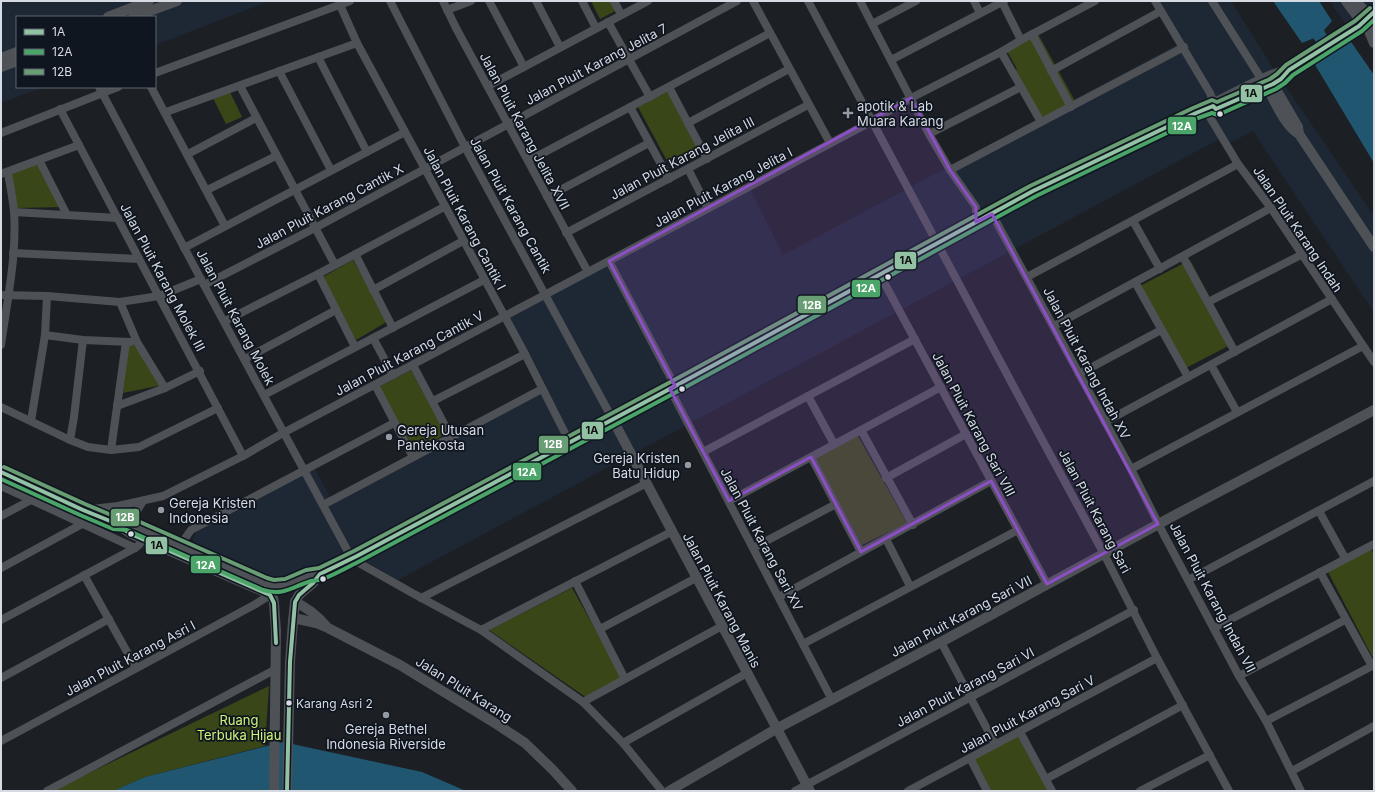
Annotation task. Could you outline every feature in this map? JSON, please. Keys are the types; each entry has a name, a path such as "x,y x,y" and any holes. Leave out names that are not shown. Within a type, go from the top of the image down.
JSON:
{"street":[{"path":"111,16 149,1"},
{"path":"133,8 177,1"},
{"path":"156,73 350,1"},
{"name":"Jalan Pluit Karang Cantik","path":"390,1 465,147 613,420"},
{"name":"Jalan Pluit Karang Jelita XVII","path":"443,1 588,272"},
{"path":"447,10 471,1"},
{"path":"489,1 524,67"},
{"path":"536,1 560,47"},
{"path":"582,1 596,28"},
{"path":"614,1 621,14"},
{"path":"488,86 648,1"},
{"name":"Jalan Pluit Karang Jelita 7","path":"465,147 737,1"},
{"path":"753,1 808,105 830,143"},
{"name":"Jalan Pluit Karang Sari","path":"808,1 1134,610 1157,658 1229,791"},
{"path":"860,1 929,134 950,170 976,207 976,222"},
{"path":"872,24 916,1"},
{"path":"974,1 980,13"},
{"name":"Jalan Pluit Karang Jelita I","path":"545,294 1095,1"},
{"name":"Jalan Pluit Karang Indah","path":"1155,1 1184,47 1210,93 1212,107 1238,164 1271,208 1374,362"},
{"path":"1212,1 1267,84 1298,127 1299,134 1374,247"},
{"path":"1346,1 1357,16 1352,30"},
{"path":"1356,1 1366,12 1372,14"},
{"path":"891,60 1003,2 1021,40"},
{"name":"Jalan Pluit Karang Cantik I","path":"340,5 357,43 424,170 525,354 570,443"},
{"path":"1051,71 1161,11"},
{"path":"287,791 292,621 295,602 299,595 313,583 320,574 673,388 1033,191 1212,107 1281,79 1293,68 1352,30 1372,14"},
{"path":"1372,14 1369,31 1374,43"},
{"path":"608,22 650,97"},
{"path":"1352,30 1374,43"},
{"path":"528,161 770,32"},
{"path":"1032,34 1071,107"},
{"path":"166,112 357,43"},
{"path":"950,170 1184,47"},
{"path":"1,58 16,52"},
{"path":"1001,52 1042,122"},
{"path":"318,57 367,152"},
{"path":"1,67 16,61"},
{"path":"688,123 789,69"},
{"path":"278,71 331,170"},
{"path":"240,86 335,265"},
{"path":"669,87 707,159"},
{"path":"929,134 1021,87"},
{"path":"1,133 60,109 100,90 112,88"},
{"path":"152,88 166,112 226,226"},
{"name":"Jalan Pluit Karang Molek","path":"100,90 202,282 245,359 283,433 352,558"},
{"name":"Jalan Pluit Karang Jelita III","path":"566,233 808,105"},
{"path":"630,107 669,179"},
{"name":"Jalan Pluit Karang Molek III","path":"60,109 139,260 200,371 243,456"},
{"path":"188,154 256,118"},
{"path":"184,248 405,132"},
{"path":"547,197 650,143"},
{"path":"1,345 4,296 13,253 14,212 4,174 79,145"},
{"name":"Jalan Pluit Karang Cantik X","path":"4,296 48,296 120,302 159,296 202,282 315,228 465,147"},
{"path":"207,190 276,156"},
{"path":"39,160 67,215"},
{"path":"1027,277 1238,164"},
{"path":"688,169 708,208"},
{"path":"225,322 444,207"},
{"path":"1054,326 1271,208"},
{"path":"14,212 118,218"},
{"name":"Jalan Pluit Karang Indah XV","path":"992,214 1131,469 1158,524"},
{"path":"1133,221 1160,269"},
{"path":"373,290 463,241"},
{"path":"13,253 139,260"},
{"path":"354,254 393,328"},
{"path":"1208,302 1301,255"},
{"path":"1183,257 1235,352"},
{"name":"Jalan Pluit Karang Sari XV","path":"609,261 673,388 703,452 832,700"},
{"path":"318,274 355,347"},
{"name":"Jalan Pluit Karang Sari VIII","path":"880,274 1047,584"},
{"path":"264,395 484,280"},
{"path":"1135,282 1188,377"},
{"name":"Jalan Pluit Karang Cantik V","path":"84,510 118,506 163,496 243,456 283,433 545,294"},
{"path":"31,421 45,335 48,296"},
{"path":"1105,422 1332,299"},
{"path":"120,302 137,342 165,388"},
{"path":"245,359 336,310"},
{"path":"1079,374 1161,330"},
{"path":"45,335 83,340 137,342"},
{"path":"373,338 393,375"},
{"path":"703,452 915,339"},
{"path":"70,440 83,340"},
{"path":"111,450 126,342"},
{"path":"1131,469 1363,346"},
{"path":"432,402 525,354"},
{"path":"413,365 451,437"},
{"path":"1211,365 1238,412"},
{"path":"117,406 165,388 200,371"},
{"path":"375,385 413,458"},
{"path":"729,501 941,387"},
{"path":"323,505 542,389"},
{"path":"808,396 834,444"},
{"path":"1,406 70,440 88,446 111,450 139,447 218,408"},
{"name":"Jalan Pluit Karang Indah VII","path":"1301,791 1266,721 1239,676 1158,524 1374,410"},
{"name":"Jalan Pluit Karang Manis","path":"613,420 645,484 808,788"},
{"path":"179,547 191,530 394,423"},
{"path":"860,430 913,525"},
{"path":"886,478 966,434"},
{"path":"811,457 861,552"},
{"path":"1,472 84,510 179,547 272,586 283,587 313,573 320,574"},
{"path":"779,597 991,481"},
{"path":"1188,580 1374,481"},
{"path":"421,598 645,484"},
{"path":"1,486 135,548"},
{"path":"1,516 30,500"},
{"path":"127,527 143,501"},
{"path":"753,548 836,504"},
{"path":"1319,511 1345,558"},
{"path":"1,568 82,524"},
{"name":"Jalan Pluit Karang Sari VII","path":"669,791 776,729 941,642 1158,524"},
{"path":"127,527 143,539 270,595 274,600 276,669 274,791"},
{"path":"803,644 1018,530"},
{"path":"480,630 671,532"},
{"path":"1,620 135,548 143,539"},
{"path":"886,539 910,586"},
{"path":"1214,628 1345,558 1373,547"},
{"path":"352,558 480,630 583,702 623,743 662,791"},
{"path":"1266,721 1373,665 1320,572"},
{"path":"84,575 136,668"},
{"path":"600,629 696,578"},
{"path":"575,581 625,679"},
{"name":"Jalan Pluit Karang Asri I","path":"1,741 270,595"},
{"name":"Jalan Pluit Karang","path":"295,602 316,614 328,628"},
{"name":"Jalan Pluit Karang Sari VI","path":"795,791 808,788 970,698 1134,610"},
{"path":"1,678 109,619"},
{"name":"Jalan Pluit Karang","path":"292,621 298,619 328,628 400,665 526,743 572,791"},
{"path":"1239,676 1346,620"},
{"path":"583,702 722,626"},
{"path":"941,642 995,744"},
{"name":"Jalan Pluit Karang Sari V","path":"908,791 1157,658"},
{"path":"47,791 276,669"},
{"path":"623,743 747,673"},
{"path":"1046,779 1183,705"},
{"path":"1292,771 1374,726"},
{"path":"1020,732 1052,791"},
{"path":"1140,791 1210,755"},
{"path":"970,758 987,791"}],"highlighted area":[{"path":"911,98 950,170 976,207 976,222 992,214 1158,524 1047,584 991,481 861,552 811,457 729,501 670,389 675,386 609,261"}],"shaded area":[{"path":"1,1 270,1 156,45 156,16 16,16 16,88 41,88 1,103"},
{"path":"1160,1 1231,1 1273,68 1374,216 1374,312 1253,131 1226,145 1223,137 398,580 348,551 272,591 185,558 200,524 313,465 330,497 545,383 509,317 749,186 783,255 1182,42"},
{"path":"1330,1 1374,1 1374,3 1347,26"}],"green space":[{"path":"591,1 618,1 621,8 600,19"},
{"path":"1038,34 1075,101 1042,118 1015,70 1017,69 1007,51"},
{"path":"229,90 242,117 226,124 213,98"},
{"path":"669,91 702,153 672,170 638,107"},
{"path":"38,162 61,207 16,208 10,173"},
{"path":"353,260 388,321 356,340 321,278"},
{"path":"1190,260 1234,343 1184,369 1140,286"},
{"path":"141,343 162,385 123,393 129,344"},
{"path":"411,370 446,434 415,451 379,387"},
{"path":"858,436 907,523 862,545 816,458"},
{"path":"1370,547 1374,554 1373,658 1327,570"},
{"path":"572,588 623,678 587,698 489,630"},
{"name":"Ruang Terbuka Hijau","path":"269,686 265,746 145,777 113,791 52,791"},
{"path":"1018,735 1049,791 991,791 974,759"}],"water":[{"path":"1273,1 1319,1 1332,21 1319,36 1302,43"},
{"path":"1349,39 1374,75 1374,163 1314,63"},
{"path":"283,742 422,772 466,791 113,791 145,777"}],"waterway":[{"path":"1298,1 1339,67"}],"transit line":[{"name":"12B","path":"4,467 85,504 116,517 131,518 267,578 274,580 285,579 306,570 319,568 354,551 676,379 1030,186 1193,108 1212,100 1217,102 1270,79 1286,65 1355,21 1370,8"},
{"name":"1A","path":"287,791 290,662 295,602 299,595 313,583 320,574 357,556 679,384 1033,191 1196,113 1213,106 1216,109 1273,84 1281,79 1289,70 1359,26 1374,12"},
{"name":"12A","path":"1,479 113,529 127,530 263,590 277,592 288,590 311,581 322,580 682,389 1036,196 1198,118 1212,113 1218,115 1276,89 1293,75 1362,31 1374,20"},
{"name":"1A","path":"1,472 83,510 115,523 131,534 270,595 274,603 276,643"}],"place":[{"name":"apotik & Lab Muara Karang","path":"848,113"},
{"name":"Gereja Utusan Pantekosta","path":"389,437"},
{"name":"Gereja Kristen Batu Hidup","path":"688,465"},
{"name":"Gereja Kristen Indonesia","path":"161,510"},
{"name":"Karang Asri 2","path":"289,703"},
{"name":"Gereja Bethel Indonesia Riverside","path":"386,715"}]}
